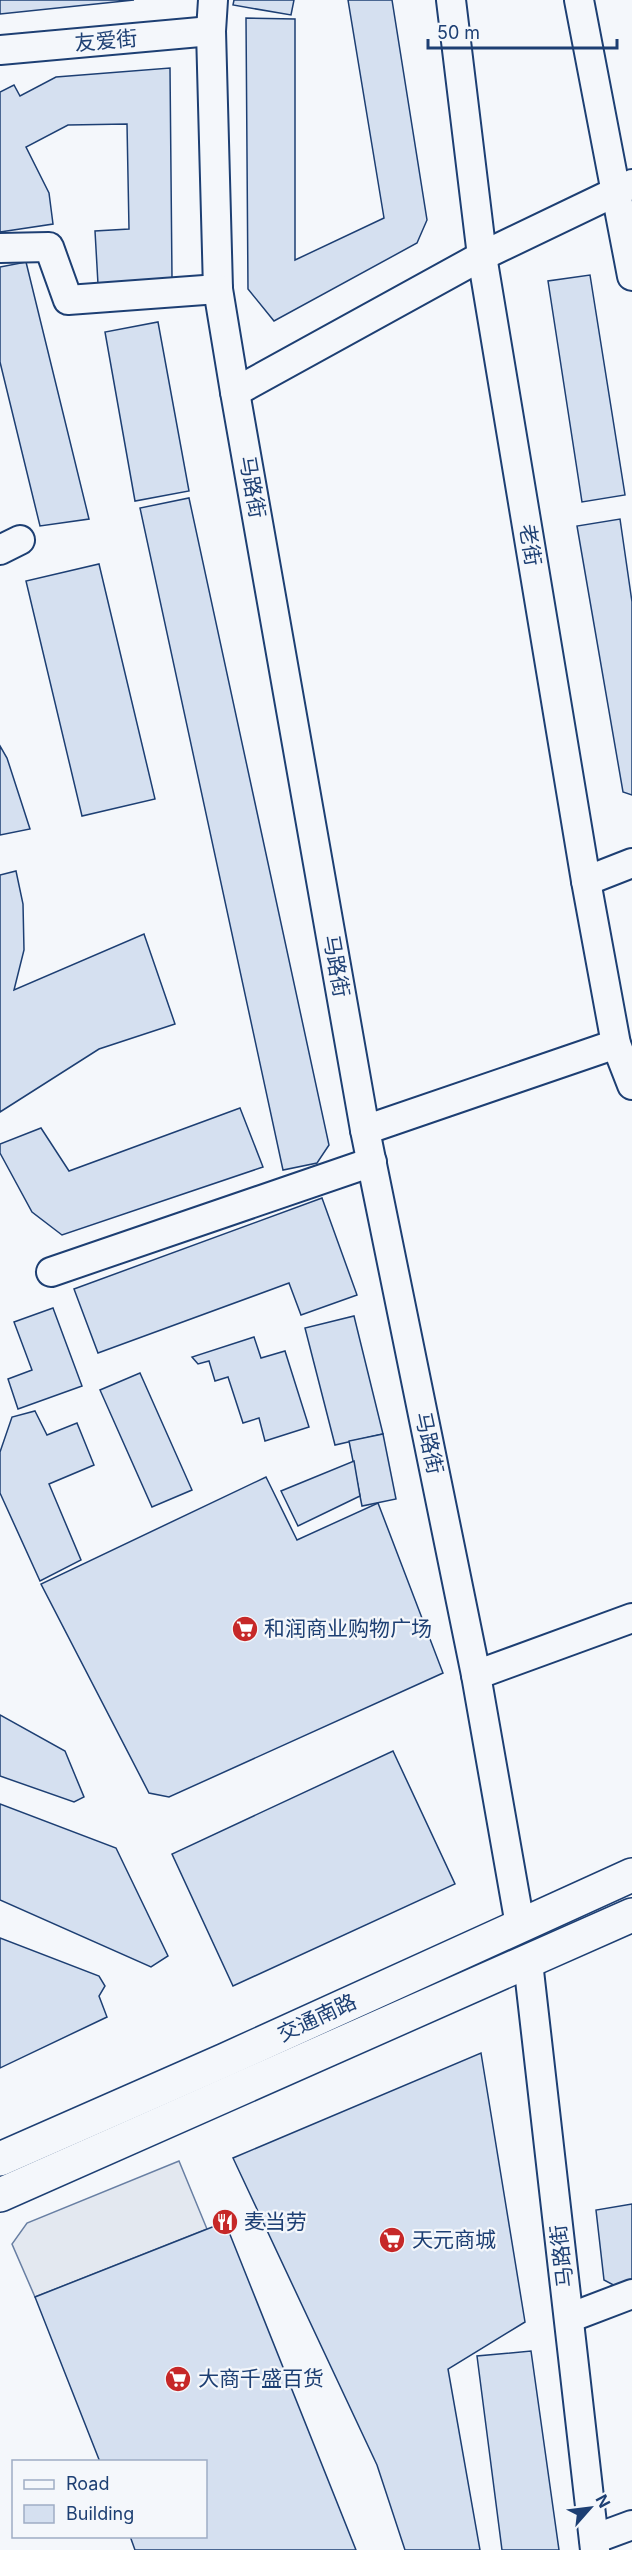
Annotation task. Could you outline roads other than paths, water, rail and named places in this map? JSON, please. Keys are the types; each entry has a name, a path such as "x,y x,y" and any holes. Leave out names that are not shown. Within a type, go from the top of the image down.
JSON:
{"main road":[{"name":"交通南路","path":"0,2159 225,2060 632,1875"},
{"name":"交通南路","path":"0,2195 632,1915"}],"street":[{"name":"马路街","path":"213,0 211,31 218,289 365,1130 476,1675 520,1925"},
{"name":"老街","path":"451,0 482,256 586,881 616,1044 632,1085"},
{"path":"579,0 624,188 632,276"},
{"name":"友爱街","path":"0,50 211,31"},
{"path":"235,392 482,256 624,188"},
{"path":"0,248 49,247 68,300 218,289"},
{"path":"586,881 632,863"},
{"path":"365,1130 616,1044"},
{"path":"51,1272 372,1162"},
{"path":"476,1675 632,1618"},
{"name":"马路街","path":"528,1962 595,2544"},
{"path":"569,2318 632,2294"},
{"path":"595,2544 632,2525"}],"place":[{"name":"和润商业购物广场","path":"245,1629"},
{"name":"麦当劳","path":"225,2222"},
{"name":"天元商城","path":"392,2240"},
{"name":"大商千盛百货","path":"178,2379"}]}
